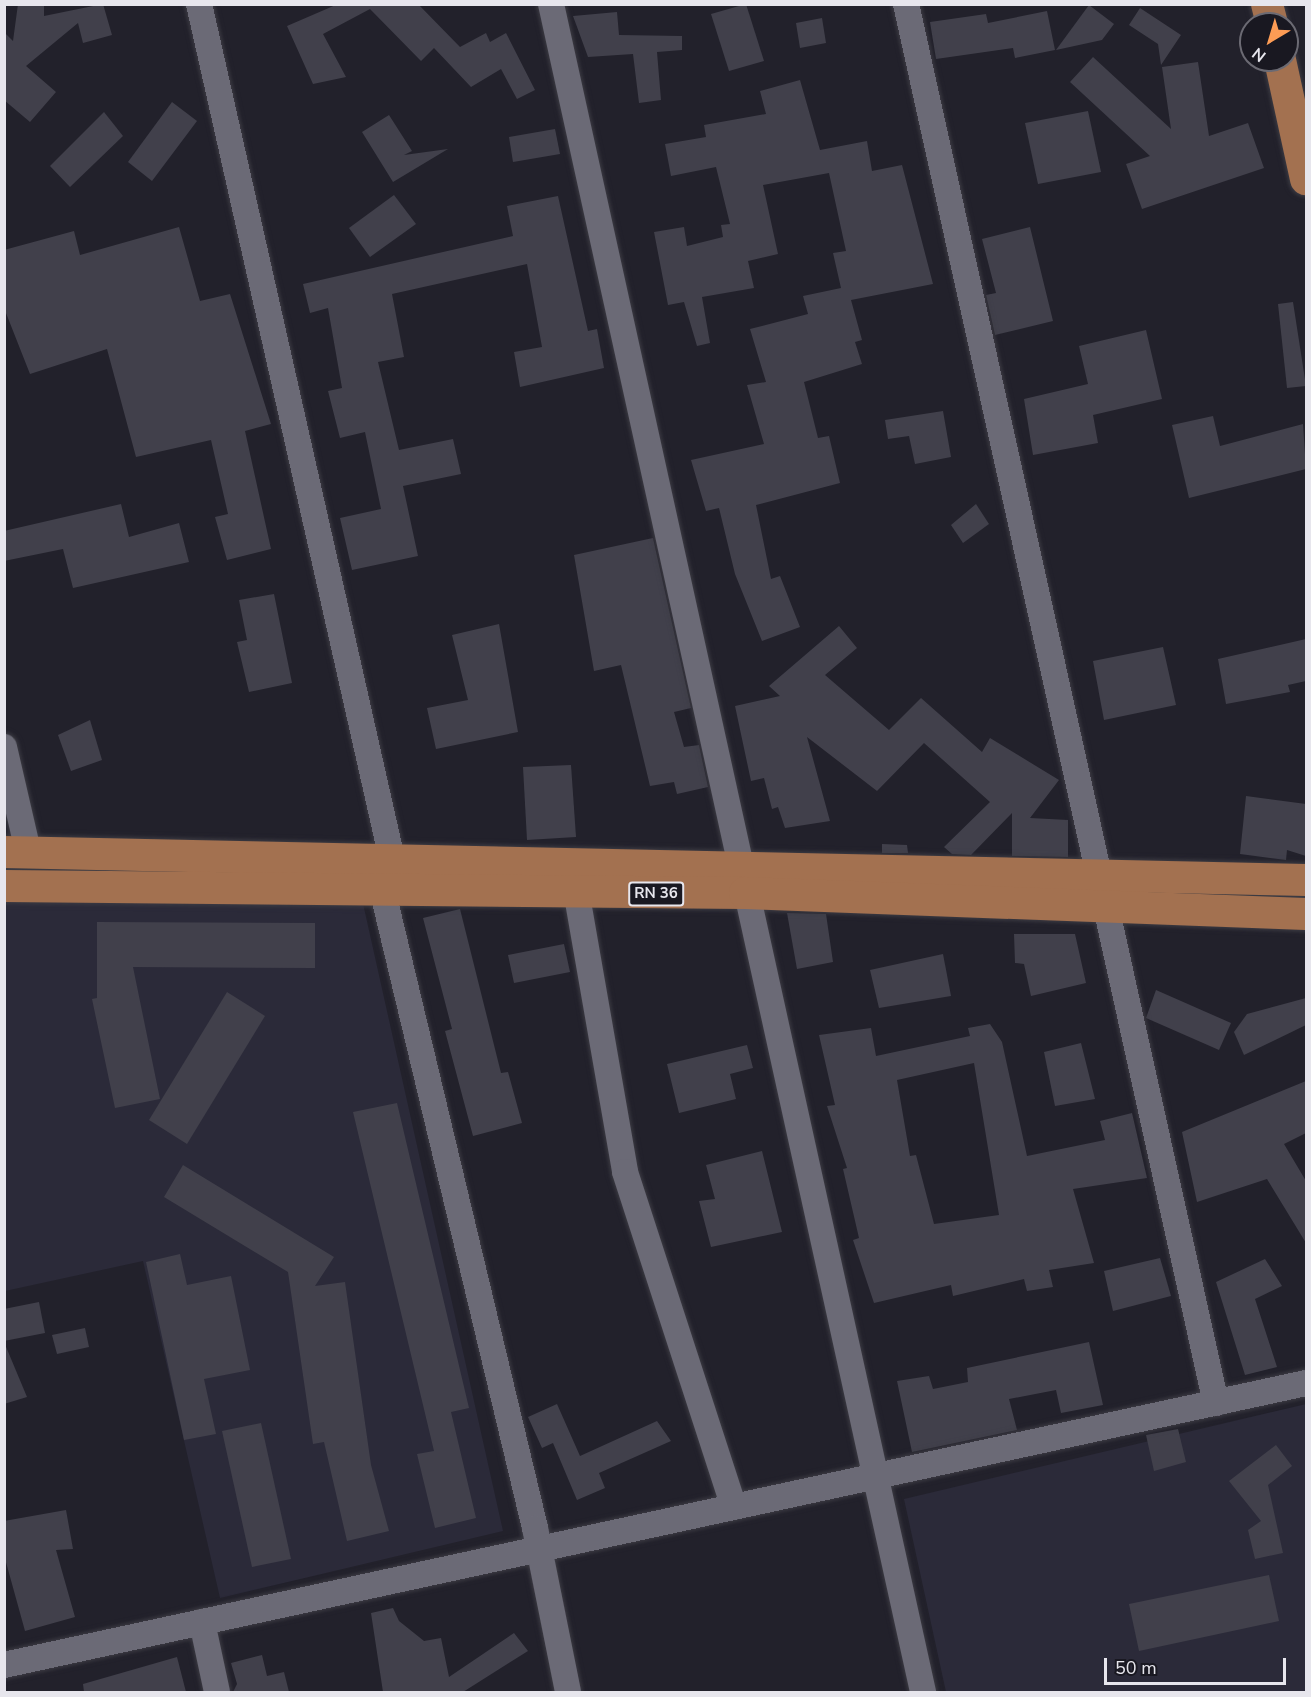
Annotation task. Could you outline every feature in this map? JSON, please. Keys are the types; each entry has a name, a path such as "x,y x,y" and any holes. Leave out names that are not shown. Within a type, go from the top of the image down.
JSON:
{"main road":[{"path":"1283,72 1306,179"},
{"name":"RN 36","path":"16,852 382,867 577,895 742,880"},
{"name":"RN 36","path":"4,886 382,867 572,864 742,880 1106,891 1306,914"},
{"name":"RN 36","path":"1106,891 1306,880"}],"street":[{"path":"200,4 382,867 538,1549 568,1692"},
{"path":"551,4 742,880 923,1692"},
{"path":"906,4 1106,891 1216,1403"},
{"path":"4,747 16,852"},
{"path":"572,864 625,1172 734,1507"},
{"path":"4,1665 1306,1383"},
{"path":"201,1622 217,1692"}],"shaded area":[{"path":"362,899 503,1531 220,1598 143,1261 5,1291 5,902"},
{"path":"1306,1404 1306,1692 946,1692 904,1499"}],"building":[{"path":"18,4 44,4 44,16 103,4 112,35 83,43 78,23 26,66 56,92 30,122 4,100 4,32 13,41"},
{"path":"338,4 418,4 460,47 486,33 490,42 506,33 535,90 517,99 501,69 471,87 434,48 421,61 370,9 323,34 346,77 313,84 287,26"},
{"path":"746,4 764,61 729,71 711,14"},
{"path":"1089,5 1114,24 1102,40 1056,50"},
{"path":"1140,8 1181,35 1161,65 1158,44 1129,25"},
{"path":"1047,11 1055,50 1015,58 1013,48 936,59 930,22 986,14 988,23"},
{"path":"617,12 619,35 682,36 682,50 657,52 661,100 639,103 633,54 588,57 573,16"},
{"path":"822,18 826,43 800,48 796,23"},
{"path":"1093,57 1171,129 1162,67 1198,62 1209,136 1248,123 1264,168 1142,209 1126,164 1150,156 1070,82"},
{"path":"800,80 820,150 867,141 872,171 902,165 933,284 851,300 862,340 855,342 862,364 804,382 818,438 829,436 840,483 756,505 771,579 780,576 800,627 762,641 735,574 719,508 706,511 691,460 764,444 747,385 766,382 750,329 808,314 803,296 841,288 833,253 846,251 829,173 763,185 778,254 748,261 754,288 702,297 710,343 697,346 684,302 668,305 654,232 684,227 687,246 723,237 721,225 730,224 716,167 671,176 665,144 706,137 704,125 766,114 760,91"},
{"path":"172,102 197,121 152,181 128,162"},
{"path":"1088,111 1101,172 1038,184 1025,123"},
{"path":"104,112 123,136 70,187 50,166"},
{"path":"389,115 412,151 404,155 448,149 393,182 362,132"},
{"path":"555,129 560,154 513,162 509,137"},
{"path":"394,195 416,224 370,257 349,228"},
{"path":"558,196 588,331 597,329 604,368 520,387 514,352 542,347 527,264 392,294 404,357 378,362 399,450 453,439 461,474 403,486 418,556 352,570 340,518 381,509 365,432 340,438 328,391 342,388 328,308 310,313 303,284 513,236 507,206"},
{"path":"179,227 200,301 230,294 271,424 245,431 271,549 227,560 215,517 228,514 211,440 136,457 107,349 30,374 4,308 4,250 74,231 80,255"},
{"path":"1030,227 1053,321 995,335 986,295 996,293 982,239"},
{"path":"1293,302 1306,386 1287,388 1278,304"},
{"path":"1146,330 1162,399 1093,415 1098,443 1033,455 1024,399 1088,384 1079,346"},
{"path":"943,411 951,457 915,464 909,436 888,439 885,420"},
{"path":"1213,416 1220,446 1303,424 1306,469 1189,498 1172,425"},
{"path":"121,504 129,537 179,523 189,562 73,588 63,549 4,561 4,531"},
{"path":"976,504 989,524 963,543 951,525"},
{"path":"653,538 691,708 674,712 684,747 699,745 708,787 677,794 674,782 650,786 621,665 594,671 574,555"},
{"path":"274,594 292,683 249,692 237,642 247,640 239,600"},
{"path":"499,624 518,732 436,749 427,708 468,700 452,635"},
{"path":"839,626 857,648 825,675 889,730 921,698 982,752 990,738 1059,780 1030,818 1068,820 1068,857 1012,856 1012,813 971,855 952,854 944,847 990,802 924,743 877,791 807,737 830,821 785,828 778,807 772,809 764,778 751,781 735,706 780,696 769,686"},
{"path":"1306,639 1306,681 1288,685 1290,692 1226,704 1218,659"},
{"path":"1163,647 1176,705 1104,720 1093,661"},
{"path":"90,720 102,760 71,771 58,735"},
{"path":"571,765 576,837 527,840 523,767"},
{"path":"1246,796 1306,804 1306,856 1287,850 1286,860 1240,854"},
{"path":"882,844 907,845 908,853 882,853"},
{"path":"460,909 501,1073 508,1072 522,1123 473,1136 445,1031 452,1029 423,918"},
{"path":"787,913 826,914 833,962 797,969"},
{"path":"97,922 315,923 315,968 133,967 160,1099 115,1108 92,999 97,998"},
{"path":"1014,934 1075,934 1086,983 1031,996 1024,964 1015,963"},
{"path":"564,944 570,972 514,983 508,955"},
{"path":"943,954 951,996 879,1008 870,970"},
{"path":"1156,990 1231,1023 1219,1050 1146,1018"},
{"path":"227,992 265,1016 187,1144 149,1120"},
{"path":"1306,998 1306,1025 1244,1055 1234,1032 1247,1014"},
{"path":"990,1024 1002,1042 1027,1156 1105,1140 1100,1121 1132,1113 1147,1178 1073,1189 1094,1263 1049,1270 1053,1287 1027,1291 1024,1279 953,1296 951,1285 874,1303 853,1240 859,1238 843,1169 847,1168 827,1106 835,1105 819,1035 871,1028 876,1056 970,1036 968,1028","holes":["974,1063 999,1215 934,1224 916,1155 910,1156 897,1080"]},
{"path":"1081,1043 1095,1099 1055,1106 1044,1052"},
{"path":"747,1045 753,1068 730,1074 736,1099 679,1113 667,1064"},
{"path":"1306,1081 1306,1133 1284,1144 1306,1181 1306,1243 1267,1179 1197,1202 1182,1132"},
{"path":"397,1103 469,1408 451,1412 476,1518 435,1528 417,1454 434,1451 353,1112"},
{"path":"762,1151 782,1232 711,1247 699,1201 715,1199 706,1165"},
{"path":"183,1165 334,1257 315,1286 345,1282 371,1465 389,1531 347,1541 324,1442 313,1444 288,1272 164,1197"},
{"path":"180,1254 187,1285 231,1276 250,1370 204,1379 216,1434 184,1440 146,1262"},
{"path":"1160,1258 1171,1296 1113,1311 1104,1271"},
{"path":"1265,1259 1282,1286 1255,1299 1277,1367 1245,1375 1216,1282"},
{"path":"39,1302 45,1333 4,1341 4,1309"},
{"path":"85,1328 89,1347 57,1354 52,1335"},
{"path":"4,1342 27,1397 4,1404"},
{"path":"1089,1342 1103,1405 1061,1413 1056,1390 1009,1399 1017,1430 912,1452 897,1381 929,1376 933,1389 968,1382 967,1368"},
{"path":"557,1404 580,1456 657,1421 671,1441 599,1473 605,1488 577,1500 553,1443 542,1448 528,1417"},
{"path":"261,1423 291,1559 252,1567 222,1431"},
{"path":"1178,1429 1186,1462 1154,1471 1146,1435"},
{"path":"1276,1445 1292,1466 1268,1485 1283,1553 1255,1559 1248,1530 1261,1521 1229,1481"},
{"path":"66,1510 73,1549 56,1550 75,1617 25,1631 4,1555 4,1521"},
{"path":"1269,1575 1279,1621 1139,1651 1129,1604"},
{"path":"393,1608 399,1621 424,1641 441,1638 449,1677 514,1633 528,1651 463,1692 383,1692 371,1613"},
{"path":"262,1655 267,1676 284,1672 289,1692 233,1692 237,1684 231,1663"},
{"path":"177,1657 186,1692 84,1692 83,1684"}]}
